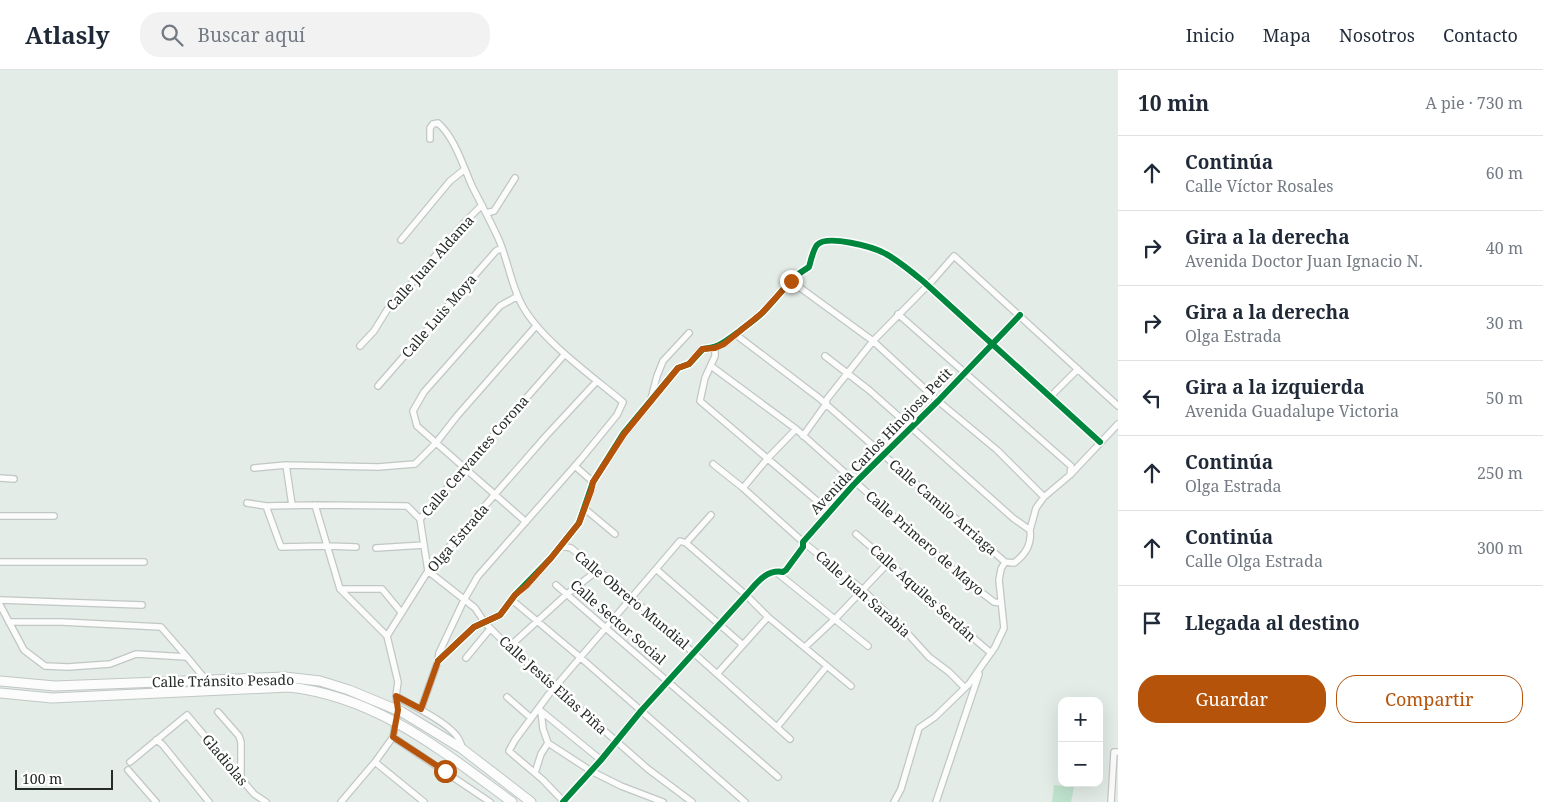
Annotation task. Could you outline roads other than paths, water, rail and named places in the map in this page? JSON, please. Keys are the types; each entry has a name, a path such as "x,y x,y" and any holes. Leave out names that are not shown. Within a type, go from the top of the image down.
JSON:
{"main road":[{"name":"Calle Tránsito Pesado","path":"0,681 55,686 285,677 320,681 349,690 398,710 438,733 531,802"},
{"name":"Calle Tránsito Pesado","path":"0,693 52,698 289,687 319,692 351,701 397,722 428,741 512,802"}],"street":[{"path":"421,709 438,661 438,653 478,576 575,466 617,415 623,402 536,326 518,296 502,248 465,169 444,129 438,123 432,124 430,128 430,139"},
{"path":"401,240 450,181 465,169"},
{"path":"486,213 494,211 515,178"},
{"name":"Calle Juan Aldama","path":"360,346 374,331 392,302 403,293 482,205"},
{"path":"438,661 474,627 500,615 561,546 579,523 593,482 624,434 678,368 689,364 702,349 715,348 724,344 762,313 791,281 809,267 816,246 819,243 832,240 864,246 886,254 928,285 1100,442"},
{"name":"Calle Luis Moya","path":"378,386 496,251 502,248"},
{"path":"803,436 826,404 827,399 872,341 954,256 1118,406"},
{"path":"791,281 872,341 938,401 997,450 1044,497"},
{"path":"518,296 500,306 424,392 413,411 417,426 526,522"},
{"path":"898,314 1071,466 1070,475"},
{"name":"Avenida Carlos Hinojosa Petit","path":"564,802 641,711 746,595 763,577 775,571 783,572 803,547 803,542 829,511 1020,315"},
{"path":"254,468 286,464 378,467 415,464 436,443 457,416 536,326"},
{"path":"651,401 663,360 689,333"},
{"name":"Calle Camilo Arriaga","path":"735,334 826,404 1006,562 1001,569 999,580 1004,628 981,668"},
{"path":"715,348 715,356 705,378 700,401 829,511"},
{"name":"Calle Cervantes Corona","path":"428,571 420,519 566,354"},
{"path":"825,356 912,427 1013,518 1030,530"},
{"name":"Calle Primero de Mayo","path":"711,366 796,430 965,580 994,602 1001,603"},
{"path":"1050,396 1078,369"},
{"name":"Olga Estrada","path":"386,636 428,571 597,381"},
{"path":"1006,562 1014,563 1022,557 1030,542 1030,530 1036,508 1044,497 1070,475 1118,424"},
{"path":"743,488 768,458 796,430"},
{"path":"286,464 292,505"},
{"name":"Calle Juan Sarabia","path":"713,464 743,488 803,542 863,590 903,629 929,658 949,672 964,688"},
{"path":"575,466 593,482"},
{"path":"0,478 14,479"},
{"path":"247,503 266,506 314,504 407,506 420,519"},
{"path":"314,504 340,589 386,636 398,682 396,696 397,722 393,737 344,801"},
{"path":"266,506 281,547 356,547"},
{"path":"584,509 615,534"},
{"path":"686,543 711,515"},
{"path":"0,516 54,516"},
{"name":"Calle Aquiles Serdán","path":"856,534 933,604 991,653"},
{"path":"564,802 535,773 509,751 531,718 555,688 680,541 686,543 746,595 768,617 851,686"},
{"path":"376,548 424,545"},
{"name":"Calle Obrero Mundial","path":"561,546 571,548 632,598 790,739"},
{"path":"0,562 144,562"},
{"path":"805,647 835,619 888,562"},
{"path":"656,569 743,645"},
{"path":"509,647 567,594 598,570"},
{"name":"Calle Jesús Elías Piña","path":"428,571 475,608 485,623 509,647 648,770 692,802"},
{"path":"775,571 868,646"},
{"name":"Calle Sector Social","path":"556,585 778,777"},
{"path":"340,589 382,589 401,612"},
{"path":"0,600 142,605"},
{"path":"512,600 745,802"},
{"path":"0,604 24,650 45,666 68,667 110,664 136,654 187,657"},
{"path":"717,674 768,617"},
{"path":"9,622 62,622 161,627 206,680"},
{"path":"466,658 490,628"},
{"path":"777,727 827,666"},
{"path":"894,802 901,789 920,728 935,717 981,668"},
{"path":"936,802 981,668"},
{"path":"396,696 421,709 456,735 464,751"},
{"path":"508,696 531,718"},
{"path":"539,710 548,744 591,771 621,786 663,802"},
{"path":"539,710 601,760"},
{"path":"218,712 239,736 241,742 241,779"},
{"name":"Gladiolas","path":"156,740 187,715 257,797 266,802"},
{"path":"393,737 490,802"},
{"path":"130,762 156,740 162,744 209,802"},
{"path":"535,773 541,754 548,744"},
{"path":"1111,802 1115,791 1116,752"},
{"path":"375,762 424,802"},
{"path":"128,770 156,802"},
{"path":"250,802 257,797"}]}
